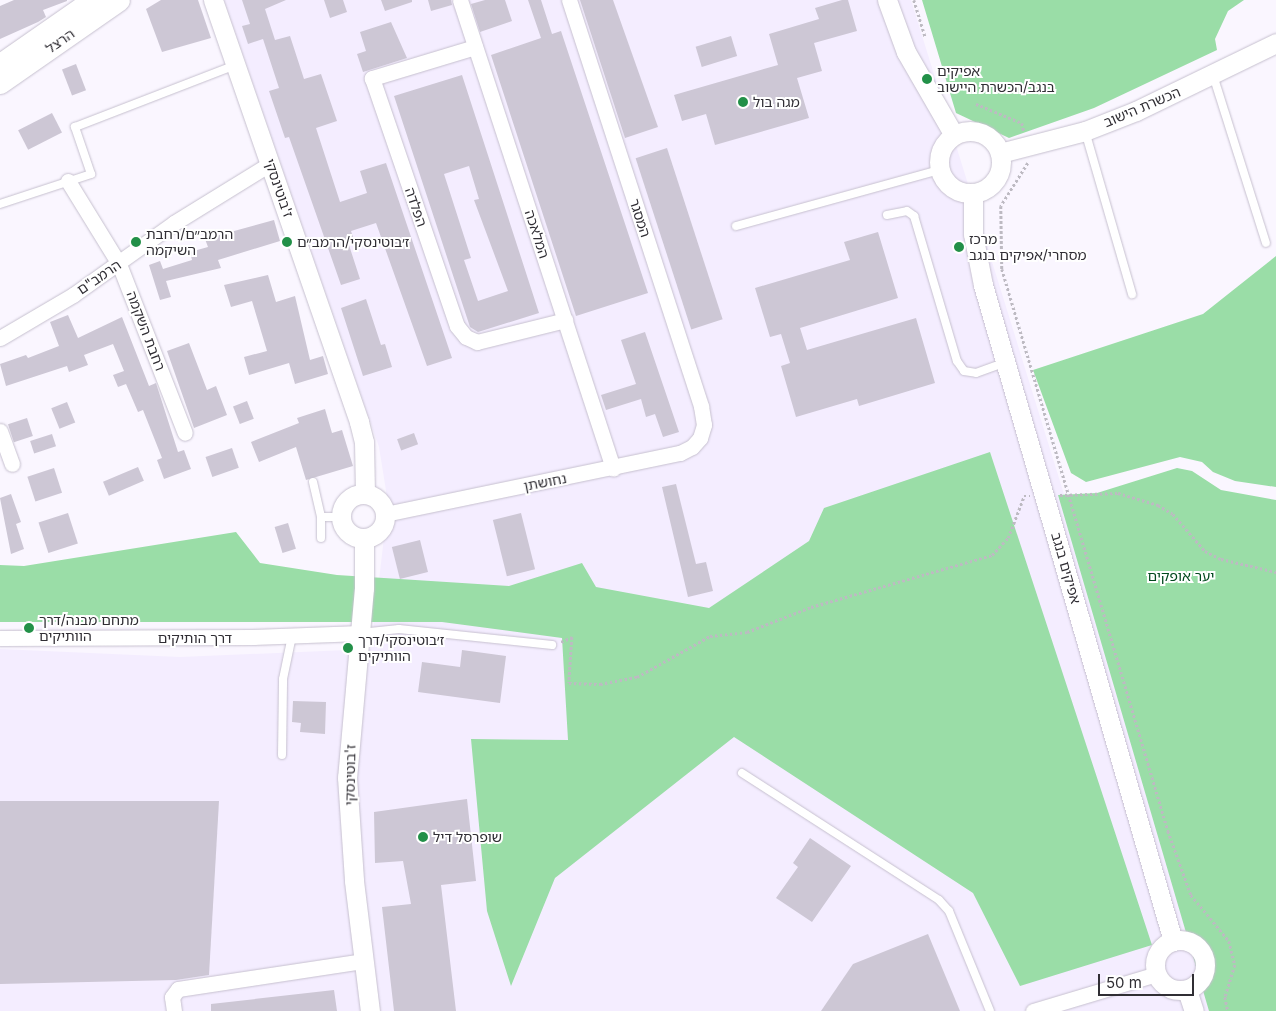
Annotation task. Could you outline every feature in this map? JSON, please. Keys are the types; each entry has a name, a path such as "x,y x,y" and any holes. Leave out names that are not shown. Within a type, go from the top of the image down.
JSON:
{"main road":[{"name":"הרצל","path":"0,64 92,0"},
{"name":"הרצל","path":"0,83 119,0"}],"street":[{"name":"ז'בוטינסקי","path":"213,0 271,163 359,422 365,451 364,494"},
{"name":"המלאכה","path":"460,0 613,469"},
{"name":"המסגר","path":"569,0 701,406 704,425 700,438"},
{"path":"887,0 906,52 954,135"},
{"name":"הכשרת הישוב","path":"1000,153 1085,131 1213,75 1276,43"},
{"name":"הפלדה","path":"475,47 372,78 457,326 466,337 477,342 565,320"},
{"path":"968,130 980,132 990,138 1000,153 997,177 984,190 973,193 955,189 940,170 940,152 954,135 968,130"},
{"name":"הרמב\"ם","path":"0,338 119,264 174,223 271,163"},
{"name":"רחבת השקמה","path":"68,181 119,264 185,433"},
{"name":"אפיקים בנגב","path":"973,193 973,234 983,284 1173,941"},
{"path":"0,431 12,464"},
{"name":"נחושתן","path":"385,514 613,469 680,453 692,447 700,438"},
{"path":"357,494 376,498 385,514 380,530 364,538 350,535 340,517 345,503 357,494"},
{"name":"ז'בוטינסקי","path":"364,538 360,633 347,777 354,881 370,1011"},
{"name":"דרך הותיקים","path":"0,638 292,636 360,633"},
{"path":"1182,940 1198,948 1205,963 1201,980 1187,990 1165,986 1156,974 1158,954 1173,941 1182,940"},
{"path":"174,1011 172,997 178,989 364,962"},
{"path":"1033,1011 1156,974"},
{"path":"1187,990 1194,1011"}],"lane":[{"path":"0,204 91,174 75,127 236,65"},
{"path":"1213,75 1266,243"},
{"path":"1085,131 1132,294"},
{"path":"736,226 940,170"},
{"path":"887,215 907,211 914,216 957,361 964,371 976,373 1006,362"},
{"path":"313,482 321,517 321,538"},
{"path":"321,517 340,517"},
{"path":"360,633 399,629 552,645"},
{"path":"282,755 283,679 292,636"},
{"path":"742,773 939,900 949,911 990,1011"}],"path":[{"path":"914,0 925,36"},
{"path":"976,104 1022,123 1031,160 1021,170 1001,206 1002,269 1181,868 1191,895 1229,941 1235,965 1225,997 1228,1011"},
{"path":"552,645 572,637 569,683 600,684 637,677 710,636 747,632 811,607 992,556 1008,538 1024,496 1046,498 1068,493 1118,493 1158,505 1173,514 1206,551 1221,559 1276,572"}],"shaded area":[{"path":"224,0 911,0 1224,1011 0,1011 0,649 180,657 371,649 388,503 379,447"}],"green space":[{"path":"922,0 1244,0 1228,11 1215,39 1217,50 1094,108 1009,138 956,113"},
{"path":"1276,256 1276,487 1235,481 1213,472 1202,462 1180,457 1086,482 1071,473 1033,370 1203,314"},
{"path":"990,452 1152,945 1020,986 973,893 734,737 555,878 511,986 487,911 471,739 568,740 562,638 442,622 0,622 0,565 24,566 236,532 260,563 337,575 509,586 582,563 596,587 709,608 809,541 824,508"},
{"name":"יער אופקים","path":"1177,468 1192,471 1221,490 1276,500 1276,1011 1209,1011 1058,495 1097,493"}],"building":[{"path":"14,0 67,1 43,10 46,17 0,39 0,6"},
{"path":"161,0 198,0 211,38 162,52 146,9"},
{"path":"242,0 286,0 265,9 275,40 290,36 304,79 321,74 337,121 316,128 340,202 367,193 360,171 386,163 452,358 427,366 376,223 351,231 354,240 348,242 360,279 341,285 289,137 285,138 269,91 279,88 263,39 248,44 242,26 250,24"},
{"path":"324,0 343,0 347,12 330,18"},
{"path":"381,0 412,0 412,2 385,11"},
{"path":"428,0 451,0 452,5 431,11"},
{"path":"485,0 505,0 512,21 480,32 471,4"},
{"path":"528,0 541,0 552,34 561,31 648,293 576,316 491,55 541,38"},
{"path":"580,0 613,0 658,127 625,138"},
{"path":"848,0 857,31 814,43 822,71 797,78 809,118 715,145 706,114 682,121 674,95 778,65 769,34 819,19 815,8"},
{"path":"391,22 407,58 363,72 357,54 366,51 360,32"},
{"path":"731,36 737,56 702,67 696,47"},
{"path":"76,64 86,90 72,96 62,69"},
{"path":"462,75 539,313 478,332 470,327 394,96","holes":["469,166 479,199 474,200 508,291 478,301 464,260 471,258 444,174"]},
{"path":"52,113 62,133 28,150 18,130"},
{"path":"667,148 723,319 691,329 636,158"},
{"path":"274,220 280,241 218,260 221,268 166,281 171,297 160,300 149,265 160,261 163,269 192,260 190,252 208,247 205,239"},
{"path":"878,232 898,298 800,328 807,350 916,318 935,383 859,406 857,399 796,417 781,366 790,363 781,334 770,337 755,288 850,260 844,242"},
{"path":"268,275 276,302 295,296 310,360 323,356 328,374 295,384 289,363 249,375 244,357 267,351 252,301 231,307 224,285"},
{"path":"366,299 381,345 385,344 392,367 363,376 341,308"},
{"path":"68,315 78,338 122,317 149,386 156,383 178,452 184,450 191,469 164,479 157,460 162,458 143,410 138,412 126,384 118,387 113,375 124,371 113,344 84,355 88,365 69,372 67,366 6,386 0,364 26,355 28,358 59,346 50,322"},
{"path":"645,332 679,432 663,437 655,414 646,417 641,399 606,410 601,395 636,384 621,340"},
{"path":"189,343 207,390 216,386 227,415 194,428 167,351"},
{"path":"247,401 254,419 240,424 233,406"},
{"path":"67,402 75,422 59,429 51,408"},
{"path":"325,409 332,433 342,430 353,466 306,480 296,447 259,462 251,442 299,423 297,418"},
{"path":"27,418 33,436 14,442 8,424"},
{"path":"414,433 418,444 401,450 397,439"},
{"path":"52,434 56,446 34,453 30,441"},
{"path":"232,448 239,468 212,477 206,457"},
{"path":"138,467 144,481 109,496 103,482"},
{"path":"54,468 62,493 35,501 27,477"},
{"path":"676,484 696,564 706,562 713,591 688,597 662,487"},
{"path":"11,494 21,522 16,524 24,549 11,554 0,498"},
{"path":"68,513 78,543 48,553 39,523"},
{"path":"521,513 535,569 507,576 493,520"},
{"path":"288,523 296,549 283,553 275,527"},
{"path":"420,540 428,572 400,579 392,547"},
{"path":"462,650 506,656 500,703 418,692 422,662 460,667"},
{"path":"293,701 326,702 325,734 300,732 301,723 292,722"},
{"path":"467,799 476,881 441,885 456,1011 394,1011 382,907 411,904 403,861 375,863 374,812"},
{"path":"0,801 219,801 209,975 176,980 0,984"},
{"path":"810,838 851,866 812,922 776,898 798,867 793,863"},
{"path":"928,934 960,1011 821,1011 853,964"},
{"path":"334,990 337,1011 211,1011 211,1004"}],"place":[{"name":"אפיקים בנגב/הכשרת היישוב","path":"927,79"},
{"name":"מגה בול","path":"743,102"},
{"name":"הרמב״ם/רחבת השיקמה","path":"136,242"},
{"name":"ז׳בוטינסקי/הרמב״ם","path":"287,242"},
{"name":"מרכז מסחרי/אפיקים בנגב","path":"959,247"},
{"name":"מתחם מבנה/דרך הוותיקים","path":"29,628"},
{"name":"ז׳בוטינסקי/דרך הוותיקים","path":"348,648"},
{"name":"שופרסל דיל","path":"423,837"}]}
